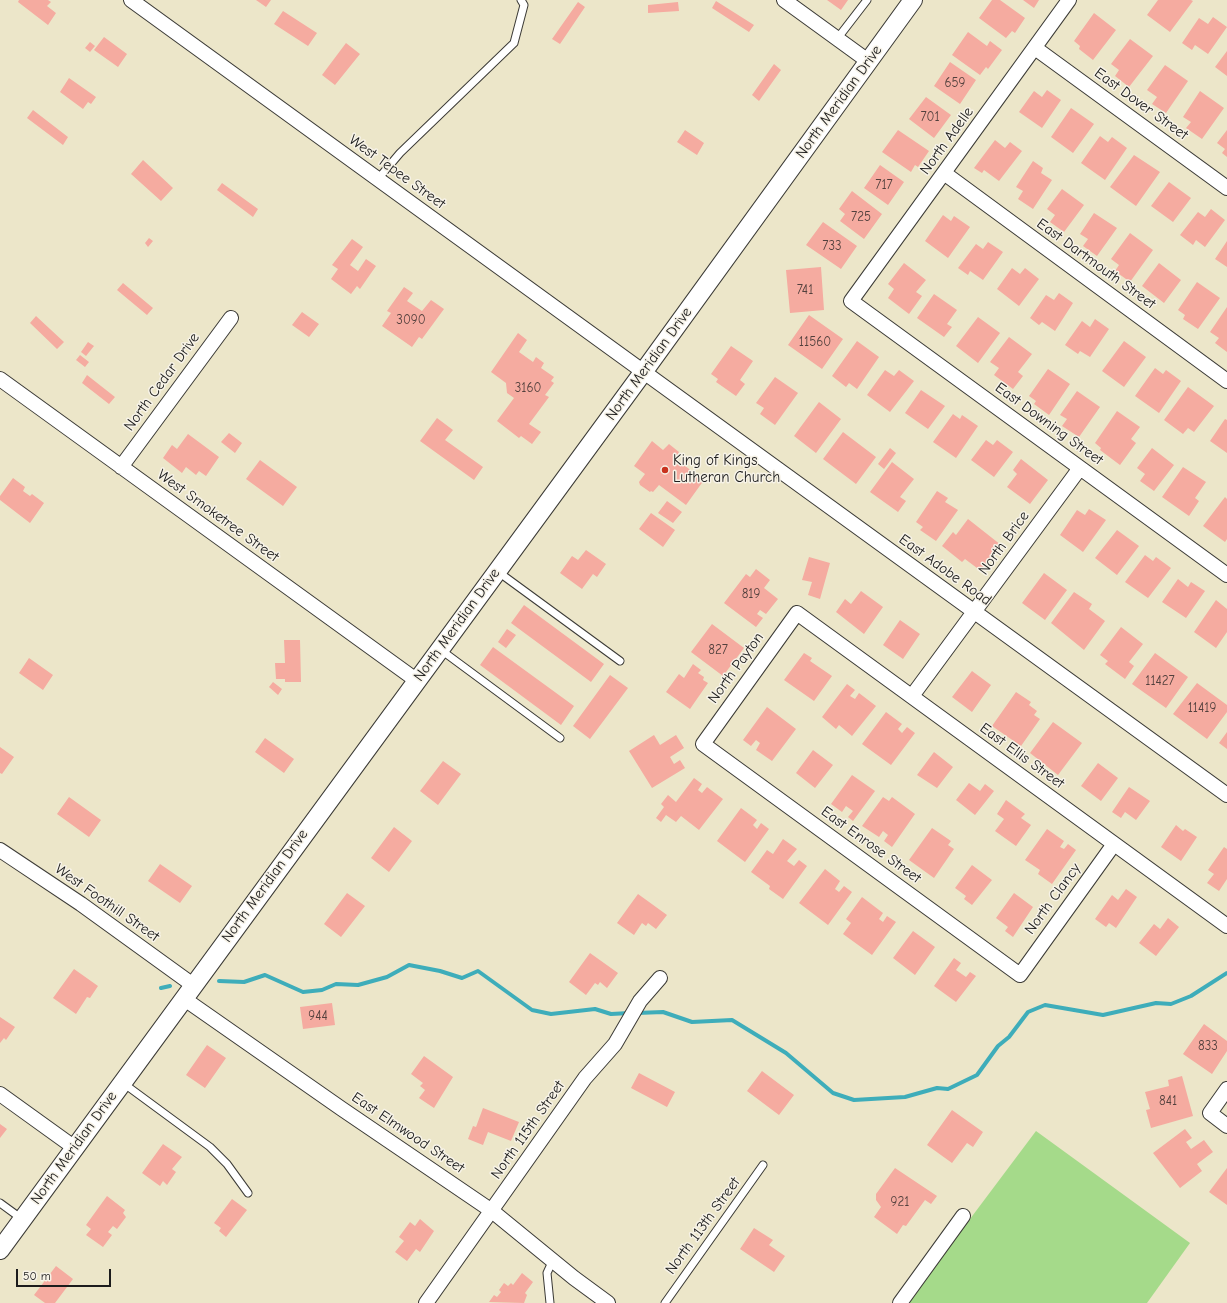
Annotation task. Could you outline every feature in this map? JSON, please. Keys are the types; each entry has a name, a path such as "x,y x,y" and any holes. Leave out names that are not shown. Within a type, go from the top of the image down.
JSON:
{"street":[{"name":"West Tepee Street","path":"131,0 644,371"},
{"path":"784,0 868,61"},
{"name":"North Meridian Drive","path":"0,1250 188,991 644,371 913,0"},
{"name":"North Adelle","path":"851,301 1069,0"},
{"name":"East Dover Street","path":"1035,48 1227,188"},
{"name":"East Dartmouth Street","path":"944,173 1227,381"},
{"name":"East Downing Street","path":"851,301 1227,574"},
{"name":"North Cedar Drive","path":"121,467 231,318"},
{"name":"East Adobe Road","path":"644,371 974,613 1227,795"},
{"name":"West Smoketree Street","path":"0,379 416,680"},
{"name":"North Brice","path":"912,696 1080,468"},
{"name":"East Ellis Street","path":"797,613 1227,926"},
{"name":"North Payton","path":"703,744 797,613"},
{"name":"East Enrose Street","path":"703,744 1020,975"},
{"name":"North Clancy","path":"1020,975 1114,844"},
{"name":"West Foothill Street","path":"0,850 81,904 188,991"},
{"name":"North 115th Street","path":"426,1303 586,1078 615,1044 640,1001 660,978"},
{"name":"East Elmwood Street","path":"188,991 336,1105 492,1211 608,1303"},
{"path":"1227,1089 1210,1113 1227,1126"},
{"path":"0,1094 75,1148"},
{"path":"900,1303 963,1216"}],"lane":[{"path":"378,179 400,153 514,43 524,5 521,0"},
{"path":"837,39 867,0"},
{"path":"496,571 620,661"},
{"path":"440,648 560,738"},
{"path":"122,1082 210,1146 226,1164 248,1194"},
{"name":"North 113th Street","path":"664,1303 763,1165"},
{"path":"0,1203 22,1219"},
{"path":"550,1303 547,1273 552,1260"}],"green space":[{"path":"1036,1131 1190,1243 1147,1303 907,1303"}],"building":[{"path":"19,0 48,0 51,2 47,6 56,13 48,25 18,2"},
{"path":"256,0 271,0 266,7"},
{"path":"827,0 848,0 841,10"},
{"path":"992,0 1000,0 1025,18 1015,33 1012,31 1006,38 979,18"},
{"path":"1023,0 1039,0 1034,8"},
{"path":"1158,0 1193,1 1170,32 1147,15"},
{"path":"716,1 754,25 749,32 712,8"},
{"path":"578,2 585,7 560,44 552,39"},
{"path":"678,2 679,11 648,13 648,5"},
{"path":"283,11 317,33 308,46 274,24"},
{"path":"1094,13 1116,30 1093,60 1079,49 1080,46 1074,41"},
{"path":"1213,17 1227,27 1208,54 1195,45 1192,50 1182,43 1199,18 1208,24"},
{"path":"968,32 987,46 990,41 1002,50 988,69 986,67 980,75 952,55"},
{"path":"104,37 127,54 118,67 94,50"},
{"path":"1130,39 1153,56 1129,87 1115,76 1119,70 1111,64"},
{"path":"90,42 95,46 90,52 85,48"},
{"path":"346,43 360,54 335,85 322,75"},
{"path":"1227,51 1227,76 1215,67"},
{"path":"950,62 976,80 960,104 934,86"},
{"path":"774,64 781,70 759,101 752,95"},
{"path":"1165,65 1188,81 1166,113 1152,104 1157,97 1147,90"},
{"path":"69,78 96,97 91,104 88,102 83,109 60,92"},
{"path":"1047,90 1061,100 1042,128 1019,112 1034,91 1042,97"},
{"path":"1200,91 1224,108 1202,139 1186,128 1191,122 1183,117"},
{"path":"926,97 951,115 934,138 909,119"},
{"path":"1071,108 1094,124 1073,153 1051,137"},
{"path":"33,110 68,137 63,145 27,118"},
{"path":"685,130 704,143 697,155 677,142"},
{"path":"898,130 929,151 918,167 915,165 911,172 882,152"},
{"path":"1227,130 1227,157 1222,153 1225,149 1217,143"},
{"path":"1100,136 1108,142 1112,137 1127,148 1105,180 1081,163"},
{"path":"995,140 1005,148 1010,142 1022,151 999,181 984,170 982,173 974,168"},
{"path":"1134,155 1160,172 1136,206 1110,187"},
{"path":"143,160 173,188 161,201 131,174"},
{"path":"1033,161 1043,168 1041,173 1052,180 1033,209 1018,199 1023,191 1016,187"},
{"path":"880,165 904,182 888,205 864,188"},
{"path":"1169,182 1191,198 1173,222 1151,206"},
{"path":"222,183 258,209 253,217 217,190"},
{"path":"1062,189 1084,205 1064,232 1050,222 1055,215 1047,209"},
{"path":"852,191 882,214 864,239 840,221 845,214 839,209"},
{"path":"1211,209 1225,220 1205,247 1196,240 1193,245 1180,235 1198,212 1205,217"},
{"path":"1094,213 1117,228 1097,256 1083,246 1088,239 1080,234"},
{"path":"943,215 951,221 954,216 970,227 948,258 925,241"},
{"path":"823,222 857,246 841,269 806,245"},
{"path":"1130,233 1153,250 1130,282 1115,271 1119,265 1111,259"},
{"path":"149,238 153,241 148,247 145,243"},
{"path":"352,239 363,247 350,265 358,271 366,259 376,266 360,289 357,286 351,294 331,279 338,269 332,265"},
{"path":"1227,241 1227,267 1215,259"},
{"path":"988,242 1003,252 983,280 970,271 968,275 958,268 976,244 983,249"},
{"path":"904,263 926,280 916,292 922,296 909,314 888,298 894,289 888,284"},
{"path":"1159,263 1181,280 1164,303 1142,286"},
{"path":"821,267 824,310 790,313 786,270"},
{"path":"1012,268 1020,274 1025,268 1039,279 1019,306 997,289"},
{"path":"1197,282 1220,298 1198,329 1183,319 1185,315 1178,310"},
{"path":"123,283 153,308 147,315 117,290"},
{"path":"404,287 413,293 407,301 422,311 431,300 444,309 422,339 419,337 412,347 382,326 391,313 387,311"},
{"path":"1059,293 1073,303 1055,331 1042,322 1039,325 1030,318 1046,295 1054,300"},
{"path":"934,294 957,310 947,324 952,327 944,337 917,318"},
{"path":"1227,307 1227,352 1215,343 1219,338 1210,332"},
{"path":"302,312 319,324 309,337 292,325"},
{"path":"809,315 843,339 822,369 788,345"},
{"path":"36,316 64,342 57,349 30,323"},
{"path":"978,317 1000,333 978,363 956,346"},
{"path":"1095,319 1109,329 1090,357 1080,351 1078,354 1065,345 1082,321 1090,327"},
{"path":"518,333 527,340 519,352 533,362 536,357 544,363 541,368 554,377 551,381 554,383 545,395 549,397 529,424 541,432 532,444 521,436 519,438 497,421 514,398 507,393 506,383 491,372"},
{"path":"1009,337 1032,354 1018,372 1023,376 1013,389 994,375 999,368 990,362"},
{"path":"857,341 879,357 857,389 849,383 846,387 832,376"},
{"path":"1124,341 1146,357 1124,387 1102,371"},
{"path":"88,342 94,346 86,356 81,352"},
{"path":"731,346 753,361 740,380 745,384 736,396 716,382 718,379 711,374"},
{"path":"80,355 89,362 85,367 76,360"},
{"path":"1155,368 1163,374 1166,370 1181,381 1159,413 1135,396"},
{"path":"1048,369 1070,384 1049,415 1034,404 1036,401 1029,396"},
{"path":"885,370 894,376 899,370 914,381 890,412 867,395"},
{"path":"87,375 115,397 109,404 82,383"},
{"path":"775,377 798,393 775,425 760,414 764,408 756,403"},
{"path":"1188,387 1214,406 1194,432 1188,428 1183,434 1164,420"},
{"path":"921,390 945,406 928,429 905,413"},
{"path":"1077,391 1100,407 1079,437 1062,426 1067,419 1060,415"},
{"path":"819,402 841,419 816,453 794,436"},
{"path":"1117,411 1140,427 1131,439 1136,443 1120,465 1100,450 1101,448 1095,443"},
{"path":"953,414 960,419 962,415 978,426 956,458 933,442"},
{"path":"437,418 453,430 445,440 483,467 474,480 420,441"},
{"path":"1225,419 1227,420 1227,453 1210,441"},
{"path":"843,432 876,457 856,484 823,459"},
{"path":"229,433 242,443 235,453 221,442"},
{"path":"188,434 219,457 206,476 199,471 196,475 186,467 182,473 163,458 172,445 177,449"},
{"path":"986,440 993,445 997,440 1013,452 994,477 971,460"},
{"name":"King of Kings Lutheran Church","path":"652,441 663,450 669,444 679,452 678,454 681,455 677,460 704,480 686,505 659,485 653,492 650,492 640,485 639,482 645,474 634,466"},
{"path":"890,448 896,453 884,469 878,464"},
{"path":"1152,448 1174,465 1154,491 1140,481 1145,474 1137,468"},
{"path":"1021,459 1048,480 1030,504 1007,487 1017,474 1013,470"},
{"path":"260,460 297,487 283,506 246,479"},
{"path":"892,462 914,479 900,497 906,501 898,512 870,492"},
{"path":"1183,467 1206,482 1195,498 1199,501 1189,516 1162,497"},
{"path":"13,478 25,487 23,491 30,496 32,494 44,503 30,523 0,500 0,496"},
{"path":"937,491 948,498 945,502 958,510 936,541 920,530 923,527 916,522"},
{"path":"1225,497 1227,499 1227,539 1225,542 1203,526"},
{"path":"667,501 682,512 673,523 658,513"},
{"path":"1089,509 1106,520 1083,552 1060,535 1077,510 1085,515"},
{"path":"651,513 675,530 663,547 639,529"},
{"path":"968,519 1001,545 981,571 965,559 962,562 942,546 953,532 956,535"},
{"path":"1117,530 1139,546 1117,575 1095,558"},
{"path":"586,550 606,564 597,577 593,574 582,589 560,573 572,556 578,560"},
{"path":"1145,555 1153,561 1156,557 1171,568 1148,598 1125,582"},
{"path":"809,557 830,563 820,599 808,595 812,582 802,580"},
{"path":"756,569 770,580 764,588 778,599 766,614 760,610 757,614 763,618 756,627 724,603 746,574 750,577"},
{"path":"1044,573 1067,590 1045,620 1022,603"},
{"path":"1178,579 1188,587 1191,582 1205,591 1186,618 1162,602"},
{"path":"861,591 883,607 864,634 836,612 845,599 851,604"},
{"path":"1074,592 1092,604 1089,609 1105,621 1084,650 1051,623"},
{"path":"1216,600 1227,609 1227,632 1216,648 1194,632"},
{"path":"524,605 604,664 591,682 511,623"},
{"path":"900,620 920,634 903,659 883,645"},
{"path":"712,624 744,648 723,676 691,652"},
{"path":"1121,627 1143,644 1129,662 1134,666 1125,679 1105,664 1108,661 1100,655"},
{"path":"507,629 516,635 506,648 498,642"},
{"path":"284,640 300,640 301,682 285,682 285,679 276,679 275,663 285,663"},
{"path":"493,647 574,706 561,725 480,665"},
{"path":"804,653 812,658 810,661 832,676 814,701 784,680"},
{"path":"1155,653 1188,677 1166,708 1132,684"},
{"path":"29,658 53,675 43,690 19,673"},
{"path":"693,664 701,670 698,673 704,677 703,680 708,683 690,709 666,692 679,674 684,678"},
{"path":"972,671 991,685 972,712 952,697"},
{"path":"610,675 628,688 590,739 573,726"},
{"path":"273,682 282,689 278,695 269,687"},
{"path":"1197,683 1227,705 1227,712 1207,739 1173,714"},
{"path":"847,684 855,690 850,696 855,699 859,693 876,706 852,736 839,725 836,729 822,717"},
{"path":"1016,692 1031,702 1029,705 1037,711 1034,715 1040,719 1021,746 992,726"},
{"path":"767,707 796,729 772,761 756,750 760,743 756,740 751,746 743,740"},
{"path":"886,712 902,724 898,729 902,733 907,727 915,733 891,765 862,744"},
{"path":"1053,722 1082,743 1058,775 1030,753"},
{"path":"1227,732 1227,749 1219,743"},
{"path":"654,735 660,745 676,735 684,748 670,757 674,764 680,760 685,768 652,788 629,751"},
{"path":"265,738 294,759 284,773 255,752"},
{"path":"0,747 14,757 2,774 0,773"},
{"path":"813,750 833,765 815,788 796,773"},
{"path":"934,752 953,767 937,788 917,775"},
{"path":"443,761 461,774 438,805 420,791"},
{"path":"1098,763 1118,778 1101,801 1081,786"},
{"path":"852,775 875,791 853,821 848,817 853,811 846,806 842,812 831,804"},
{"path":"694,778 702,784 698,790 702,793 707,787 723,799 699,830 681,816 676,822 666,815 661,822 656,818 664,807 661,804 668,795 676,802"},
{"path":"969,783 980,791 985,784 994,791 975,815 956,800"},
{"path":"1129,787 1150,801 1136,820 1125,812 1121,818 1112,812"},
{"path":"69,797 101,820 89,837 57,814"},
{"path":"883,797 889,801 892,797 915,814 892,847 884,841 888,835 883,831 879,837 862,826"},
{"path":"1006,800 1025,814 1021,818 1031,825 1016,846 995,831 1004,819 997,814"},
{"path":"741,808 757,820 753,825 757,829 761,823 769,829 745,862 717,841"},
{"path":"1176,825 1183,831 1185,829 1197,837 1181,861 1161,847"},
{"path":"394,827 412,841 389,872 371,858"},
{"path":"932,828 951,841 948,845 954,849 934,878 909,860"},
{"path":"1047,829 1064,841 1060,847 1064,849 1068,844 1076,850 1052,884 1038,874 1040,870 1025,860"},
{"path":"783,839 797,849 787,861 794,866 799,860 807,866 783,899 769,889 770,886 751,872 767,850 773,854"},
{"path":"1224,847 1227,849 1227,879 1219,891 1207,883 1214,874 1208,870"},
{"path":"160,864 192,886 180,903 148,881"},
{"path":"972,865 992,880 972,905 964,899 966,896 955,888"},
{"path":"825,869 840,881 835,889 839,892 844,886 852,892 828,925 799,903"},
{"path":"1126,889 1137,897 1116,928 1109,923 1106,927 1095,919 1112,895 1118,900"},
{"path":"347,893 365,906 341,937 324,924"},
{"path":"1014,893 1033,907 1013,937 1005,931 1008,927 996,918"},
{"path":"638,894 667,915 656,929 648,923 646,926 642,923 634,935 617,923"},
{"path":"862,897 883,913 879,919 883,922 887,916 896,922 872,955 843,934 851,923 846,919"},
{"path":"1168,918 1179,927 1156,956 1139,943 1154,924 1160,929"},
{"path":"913,931 935,947 915,975 893,958"},
{"path":"590,953 618,973 607,988 600,982 598,985 595,983 586,995 569,982"},
{"path":"954,958 961,963 956,970 966,977 970,972 976,976 956,1002 934,986"},
{"path":"74,969 98,986 90,998 87,997 76,1014 53,998"},
{"path":"332,1003 335,1025 303,1029 300,1007"},
{"path":"0,1017 15,1027 6,1040 4,1038 0,1043"},
{"path":"1204,1024 1227,1041 1227,1051 1212,1074 1183,1054"},
{"path":"207,1045 226,1058 205,1088 186,1075"},
{"path":"424,1056 453,1077 434,1108 419,1098 425,1090 420,1086 423,1083 411,1074"},
{"path":"762,1071 794,1095 779,1115 747,1091"},
{"path":"639,1073 675,1092 667,1107 631,1088"},
{"path":"1182,1076 1193,1116 1151,1128 1146,1110 1150,1109 1145,1092 1169,1086 1168,1080"},
{"path":"483,1108 519,1122 511,1141 488,1132 483,1145 468,1139 473,1126 476,1127"},
{"path":"952,1110 983,1132 973,1147 967,1143 952,1163 927,1145"},
{"path":"0,1124 7,1129 0,1138"},
{"path":"1185,1129 1192,1138 1186,1142 1191,1149 1204,1140 1213,1152 1197,1164 1202,1171 1180,1188 1153,1153"},
{"path":"163,1144 182,1157 172,1169 176,1172 167,1185 163,1181 160,1186 142,1173"},
{"path":"895,1168 937,1196 931,1204 925,1200 906,1226 903,1225 897,1234 874,1217 881,1207 876,1200 876,1194"},
{"path":"1227,1168 1227,1205 1209,1192"},
{"path":"107,1196 125,1210 123,1213 126,1217 117,1229 113,1226 108,1232 112,1235 103,1247 86,1235 91,1229 86,1225"},
{"path":"232,1199 247,1210 226,1237 219,1231 221,1228 214,1223"},
{"path":"420,1219 434,1231 420,1252 416,1249 407,1261 395,1252 404,1241 399,1237 410,1222 415,1226"},
{"path":"754,1228 773,1240 769,1245 785,1256 774,1272 740,1249"},
{"path":"56,1266 73,1279 55,1303 45,1303 34,1295"},
{"path":"522,1273 533,1282 525,1293 527,1295 524,1303 489,1302 494,1295 497,1297 501,1292 499,1290 504,1283 508,1286 511,1283 513,1285"}],"waterway":[{"path":"219,981 244,982 265,975 303,992 322,990 336,984 358,985 387,977 409,965 440,971 462,978 478,971 532,1010 551,1014 595,1009 611,1014 630,1013"},
{"path":"637,1013 663,1012 692,1022 732,1020 786,1053 833,1093 854,1100 905,1097 937,1088 948,1089 977,1075 998,1046 1009,1037 1028,1012 1045,1005 1103,1015 1156,1003 1171,1004 1191,996 1227,973"},
{"path":"161,988 170,986"}],"place":[{"name":"King of Kings Lutheran Church","path":"665,470"}]}
